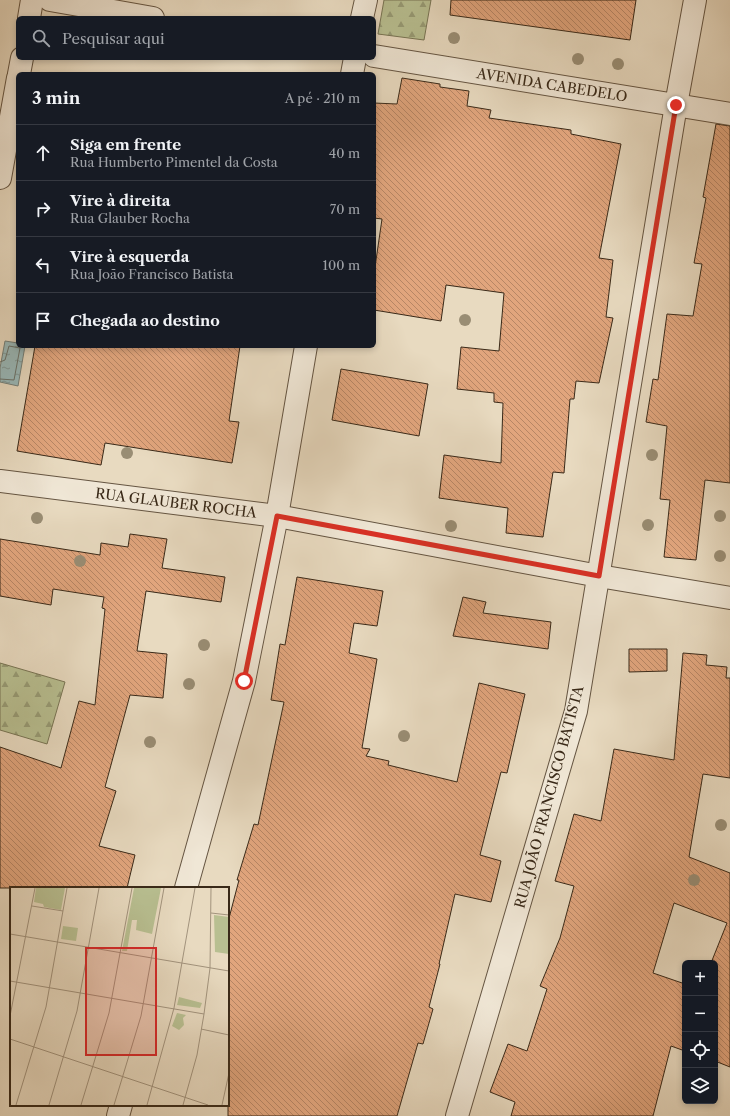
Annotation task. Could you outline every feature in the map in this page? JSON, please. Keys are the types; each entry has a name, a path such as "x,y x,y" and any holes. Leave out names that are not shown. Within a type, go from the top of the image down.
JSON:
{"street":[{"path":"29,16 32,0"},
{"path":"50,0 142,16"},
{"path":"362,16 366,0"},
{"name":"RUA JOÃO FRANCISCO BATISTA","path":"457,1116 576,710 676,105 695,0"},
{"name":"AVENIDA CABEDELO","path":"376,56 730,114"},
{"path":"19,72 22,60"},
{"path":"352,72 355,60"},
{"path":"0,178 16,89"},
{"path":"186,887 244,681 277,516 306,348"},
{"name":"RUA GLAUBER ROCHA","path":"0,481 277,516 599,576 730,598"},
{"path":"118,1116 121,1106"}],"green space":[{"path":"384,0 431,0 424,40 378,34"},
{"path":"0,663 65,682 47,744 0,730"}],"water":[{"path":"5,341 16,343 16,348 25,348 18,386 0,382 0,368"}],"building":[{"path":"451,0 636,0 630,40 450,15"},
{"path":"402,78 440,84 440,87 469,91 467,106 491,110 489,118 571,130 571,134 621,144 599,258 613,260 606,317 613,318 599,383 576,381 574,399 570,399 564,473 553,472 543,537 506,533 508,508 439,498 444,455 501,463 503,403 494,402 494,393 457,389 461,347 499,351 504,293 446,285 441,321 376,310 376,260 382,219 376,218 376,103 397,104"},
{"path":"716,124 730,126 730,483 705,480 696,560 664,557 670,500 660,499 667,426 646,422 653,379 658,380 667,314 693,316 702,264 694,263 706,198 703,197"},
{"path":"35,348 240,348 229,421 239,422 232,463 105,443 101,465 17,451"},
{"path":"341,369 428,384 419,436 332,420"},
{"path":"130,534 167,539 162,568 225,577 221,602 146,591 137,651 167,654 163,698 130,695 105,787 116,791 99,846 135,855 127,887 0,888 0,747 61,768 79,701 95,705 105,609 102,608 104,597 53,589 51,605 0,596 0,539 100,555 101,543 128,547"},
{"path":"297,577 383,591 377,626 354,623 349,653 377,659 362,748 370,749 366,756 389,761 388,765 457,782 479,683 525,694 507,773 501,772 480,855 501,861 491,902 455,894 429,1007 433,1009 423,1044 418,1043 397,1116 228,1116 229,918 239,880 237,880 254,824 258,825 284,702 271,700 280,644 285,645"},
{"path":"463,597 486,602 483,613 551,622 548,649 453,636"},
{"path":"629,649 667,649 667,671 629,672"},
{"path":"683,653 707,655 706,665 727,667 726,678 730,678 730,778 703,774 689,857 730,873 730,1067 718,1062 718,960 712,960 727,923 674,903 653,973 682,983 682,1050 671,1046 653,1116 511,1116 515,1102 490,1092 508,1044 527,1051 547,989 540,986 560,938 574,886 555,881 574,814 601,821 614,749 674,760"}],"route":[{"path":"244,681 277,516 599,576 676,105"}]}
